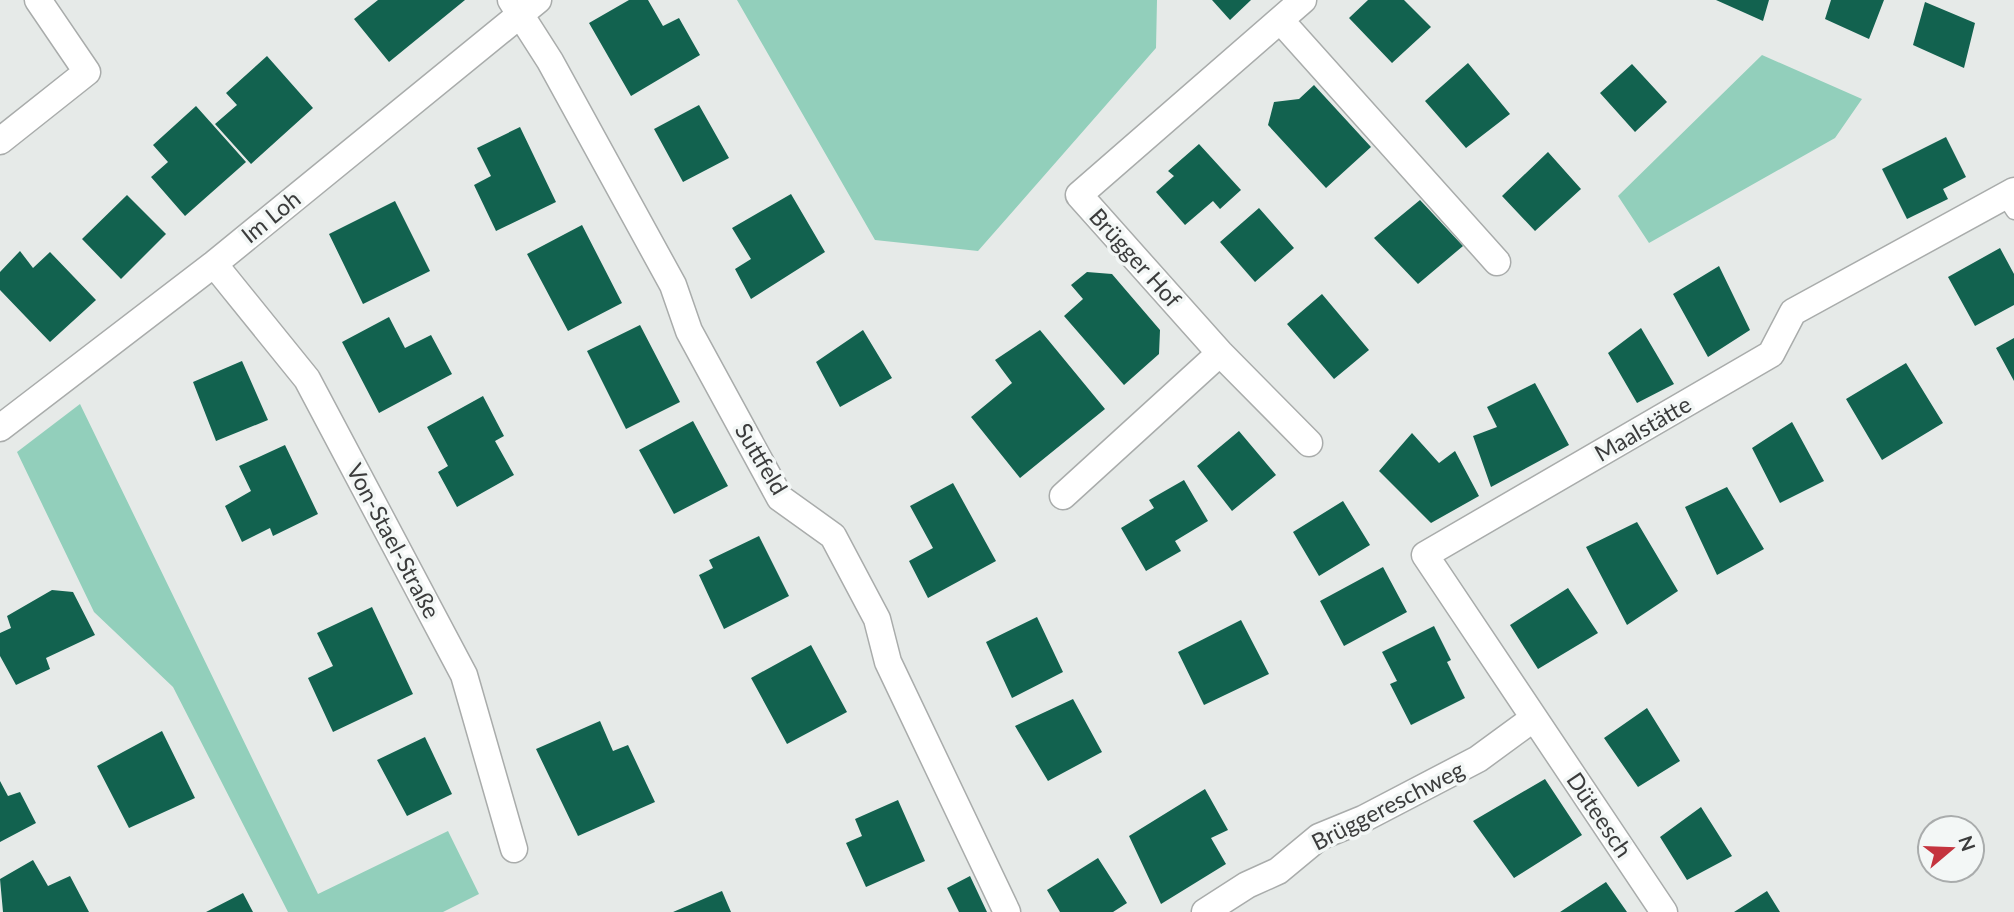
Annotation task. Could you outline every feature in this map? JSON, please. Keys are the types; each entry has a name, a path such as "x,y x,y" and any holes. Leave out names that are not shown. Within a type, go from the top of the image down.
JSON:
{"street":[{"path":"0,141 87,72 38,0"},
{"name":"Brügger Hof","path":"1303,0 1079,195 1220,353 1309,443"},
{"name":"Im Loh","path":"0,428 214,264 524,5"},
{"name":"Suttfeld","path":"524,5 550,61 673,285 689,331 780,498 833,536 877,619 888,662 1007,912"},
{"path":"1281,21 1497,262"},
{"name":"Maalstätte","path":"1534,718 1425,555 1771,354 1793,312 2011,200"},
{"name":"Von-Stael-Straße","path":"214,264 307,379 464,675 514,849"},
{"path":"1063,496 1220,353"},
{"name":"Brüggereschweg","path":"1205,912 1247,885 1278,871 1319,836 1374,813 1478,759 1534,718"},
{"name":"Düteesch","path":"1534,718 1664,912"}],"green space":[{"path":"737,0 1157,0 1156,48 978,251 875,240"},
{"path":"1762,55 1862,99 1835,138 1649,243 1618,196"},
{"path":"80,404 318,894 448,831 479,894 443,912 288,912 173,687 94,612 17,452"}],"building":[{"path":"378,0 465,0 389,62 354,19"},
{"path":"629,0 648,0 663,26 679,18 700,55 631,96 589,23"},
{"path":"1212,0 1251,0 1230,20"},
{"path":"1368,0 1404,0 1431,27 1392,63 1349,18"},
{"path":"1716,0 1769,0 1763,21"},
{"path":"1831,0 1884,0 1869,39 1825,19"},
{"path":"1925,2 1975,23 1964,68 1913,45"},
{"path":"267,56 313,108 251,164 215,124 237,105 226,93"},
{"path":"1468,63 1510,114 1466,148 1425,101"},
{"path":"1632,64 1667,102 1635,132 1600,93"},
{"path":"1314,85 1371,147 1326,188 1268,125 1274,102 1299,99"},
{"path":"699,105 729,158 683,182 654,129"},
{"path":"196,106 246,162 185,216 151,177 168,162 153,145"},
{"path":"520,127 556,202 496,231 474,185 491,176 477,148"},
{"path":"1946,137 1966,177 1943,189 1948,199 1907,219 1882,169"},
{"path":"1199,144 1241,190 1220,209 1213,201 1185,225 1156,192 1174,176 1168,171"},
{"path":"1548,152 1581,189 1535,231 1502,196"},
{"path":"791,194 825,252 751,299 735,269 751,259 732,228"},
{"path":"127,195 166,234 121,279 82,239"},
{"path":"1420,200 1463,246 1418,284 1374,238"},
{"path":"395,201 430,271 363,304 329,234"},
{"path":"1259,208 1294,248 1255,282 1220,242"},
{"path":"582,225 622,303 568,331 527,254"},
{"path":"2000,248 2014,274 2014,305 1975,326 1948,277"},
{"path":"20,251 33,268 50,252 96,300 50,342 0,290 0,272"},
{"path":"1719,266 1750,330 1708,357 1673,294"},
{"path":"1087,272 1112,274 1160,330 1159,354 1124,385 1064,316 1083,299 1071,285"},
{"path":"1322,294 1369,350 1334,379 1287,324"},
{"path":"389,317 405,348 431,335 452,374 379,413 342,342"},
{"path":"640,325 680,402 626,429 587,351"},
{"path":"1641,328 1674,384 1637,403 1608,353"},
{"path":"863,330 892,378 840,407 816,362"},
{"path":"1040,330 1105,409 1020,478 971,417 1012,383 995,360"},
{"path":"2014,338 2014,381 1996,348"},
{"path":"242,361 268,420 216,441 193,382"},
{"path":"1906,363 1943,423 1882,460 1846,399"},
{"path":"1535,383 1569,445 1491,487 1473,436 1497,427 1487,407"},
{"path":"483,396 504,436 495,441 514,475 457,507 438,472 448,466 427,427"},
{"path":"693,421 728,486 674,514 639,450"},
{"path":"1792,422 1824,481 1780,503 1752,448"},
{"path":"1239,431 1276,475 1232,511 1197,466"},
{"path":"1412,433 1439,463 1455,451 1479,496 1431,523 1379,471"},
{"path":"285,445 318,514 273,536 270,528 242,542 225,506 251,491 239,466"},
{"path":"1184,480 1208,521 1175,541 1181,551 1146,571 1121,528 1154,508 1149,500"},
{"path":"953,483 996,561 928,598 909,561 933,548 910,506"},
{"path":"1727,487 1764,549 1717,575 1685,507"},
{"path":"1343,501 1370,545 1319,576 1293,532"},
{"path":"1637,522 1678,591 1627,625 1586,547"},
{"path":"759,536 789,596 724,629 699,575 713,568 709,560"},
{"path":"1383,567 1407,612 1344,646 1320,601"},
{"path":"1568,588 1598,633 1538,669 1510,625"},
{"path":"52,590 73,592 95,635 46,658 50,669 16,685 0,656 0,633 11,628 7,616"},
{"path":"372,607 413,694 333,732 308,678 333,666 317,633"},
{"path":"1037,617 1063,672 1012,698 986,642"},
{"path":"1241,620 1269,674 1204,705 1178,652"},
{"path":"1434,626 1451,660 1447,662 1465,698 1411,725 1390,684 1397,681 1382,652"},
{"path":"811,645 847,712 787,744 751,678"},
{"path":"1073,699 1102,752 1048,781 1015,726"},
{"path":"1647,708 1680,761 1638,787 1604,738"},
{"path":"600,721 613,751 628,745 655,802 578,836 536,749"},
{"path":"162,731 195,798 129,828 97,766"},
{"path":"425,737 452,794 407,816 377,760"},
{"path":"1545,779 1582,835 1514,878 1473,821"},
{"path":"0,781 8,796 20,792 36,823 0,842"},
{"path":"1205,789 1228,830 1211,838 1226,864 1161,904 1129,836"},
{"path":"898,800 925,861 866,887 846,843 862,836 855,819"},
{"path":"1701,807 1732,856 1687,880 1660,837"},
{"path":"1098,858 1127,903 1113,912 1060,912 1047,890"},
{"path":"33,860 48,886 70,876 89,912 3,912 0,879"},
{"path":"970,876 987,912 959,912 947,888"},
{"path":"1606,882 1627,912 1560,912"},
{"path":"722,891 731,912 673,912"},
{"path":"1767,891 1780,912 1734,912"},
{"path":"243,893 253,912 206,912"}]}
